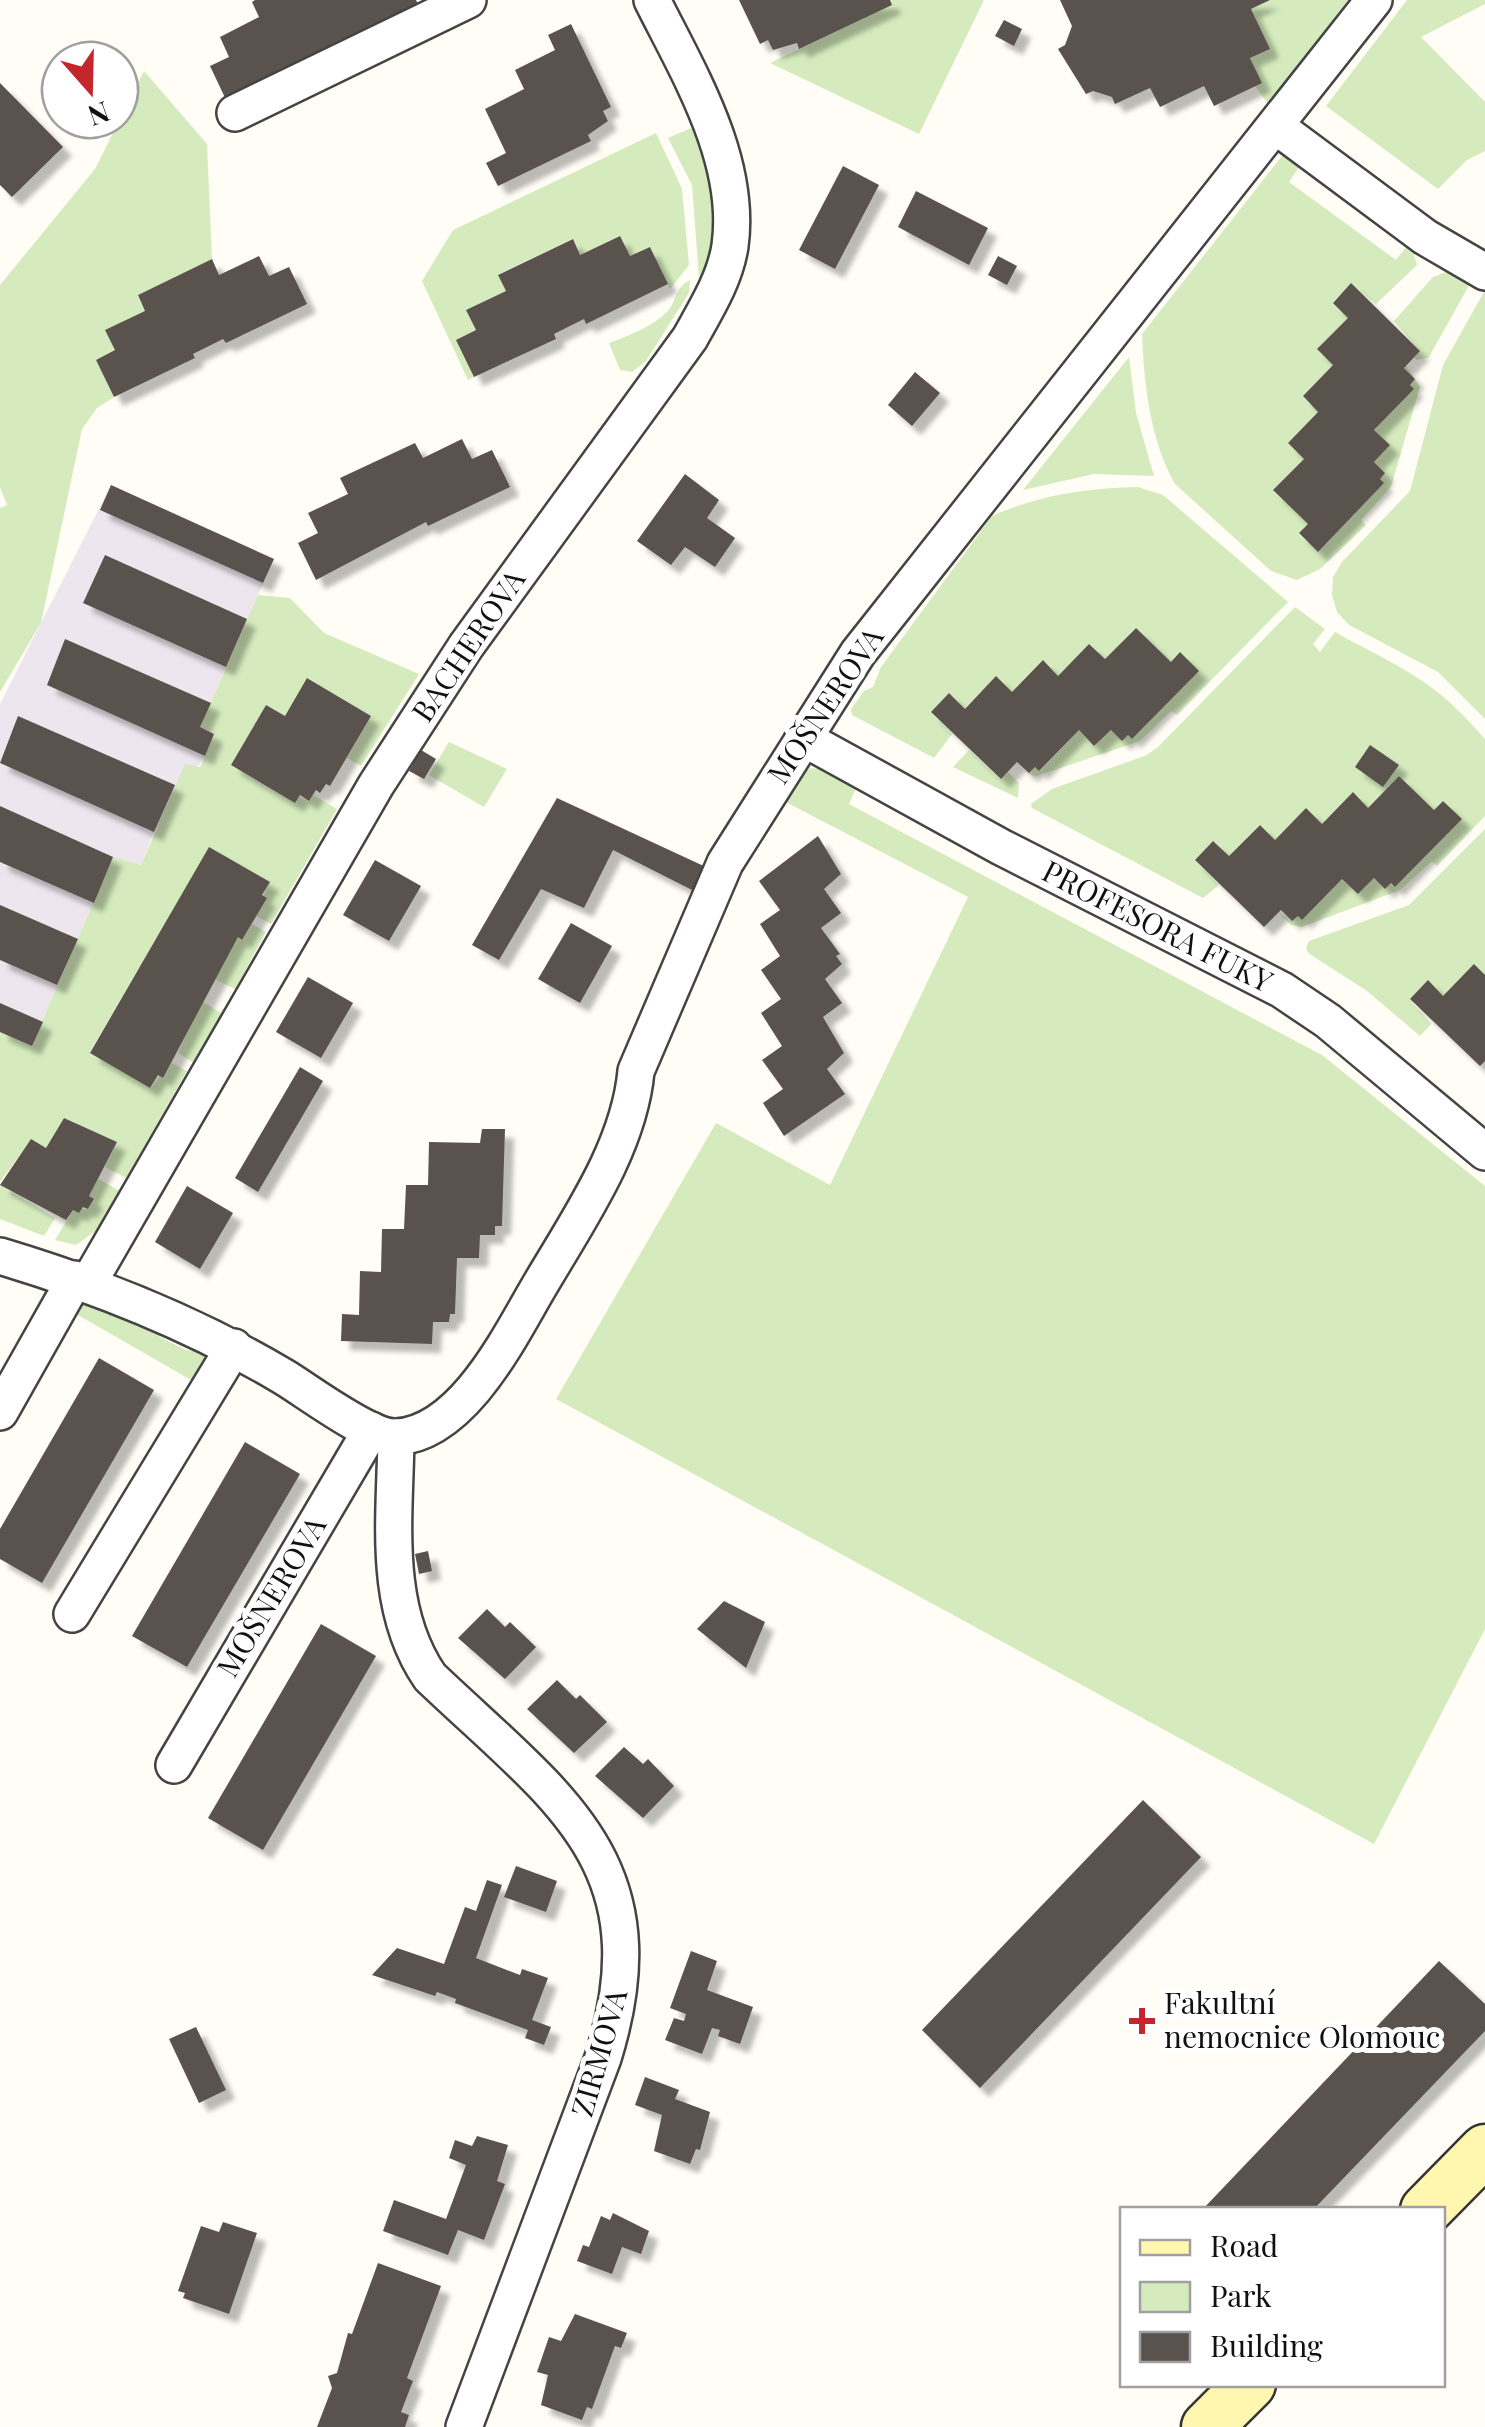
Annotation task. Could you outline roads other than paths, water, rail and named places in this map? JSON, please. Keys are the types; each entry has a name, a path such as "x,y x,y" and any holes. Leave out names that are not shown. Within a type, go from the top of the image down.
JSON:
{"street":[{"path":"235,113 468,0"},
{"name":"BACHEROVA","path":"82,1280 376,785 466,646 690,338 718,286 730,247 731,213 723,158 652,0"},
{"name":"MOŠNEROVA","path":"174,1765 384,1434 434,1426 464,1403 523,1314 586,1205 633,1104 638,1066 725,863 858,653 1374,0"},
{"path":"1276,127 1425,237 1485,272"},
{"name":"PROFESORA FUKY","path":"804,738 1001,847 1282,990 1328,1022 1485,1152"},
{"path":"0,1256 82,1280 234,1347 384,1434"},
{"path":"0,1412 82,1280"},
{"path":"72,1614 234,1347"},
{"name":"ZIRMOVA","path":"384,1434 401,1614 416,1657 430,1676 572,1819 610,1882 622,1931 618,2006 603,2058 464,2427"},
{"path":"1429,2207 1485,2150"},
{"path":"1207,2427 1247,2387"}],"place":[{"name":"Fakultní nemocnice Olomouc","path":"1142,2021"}]}
